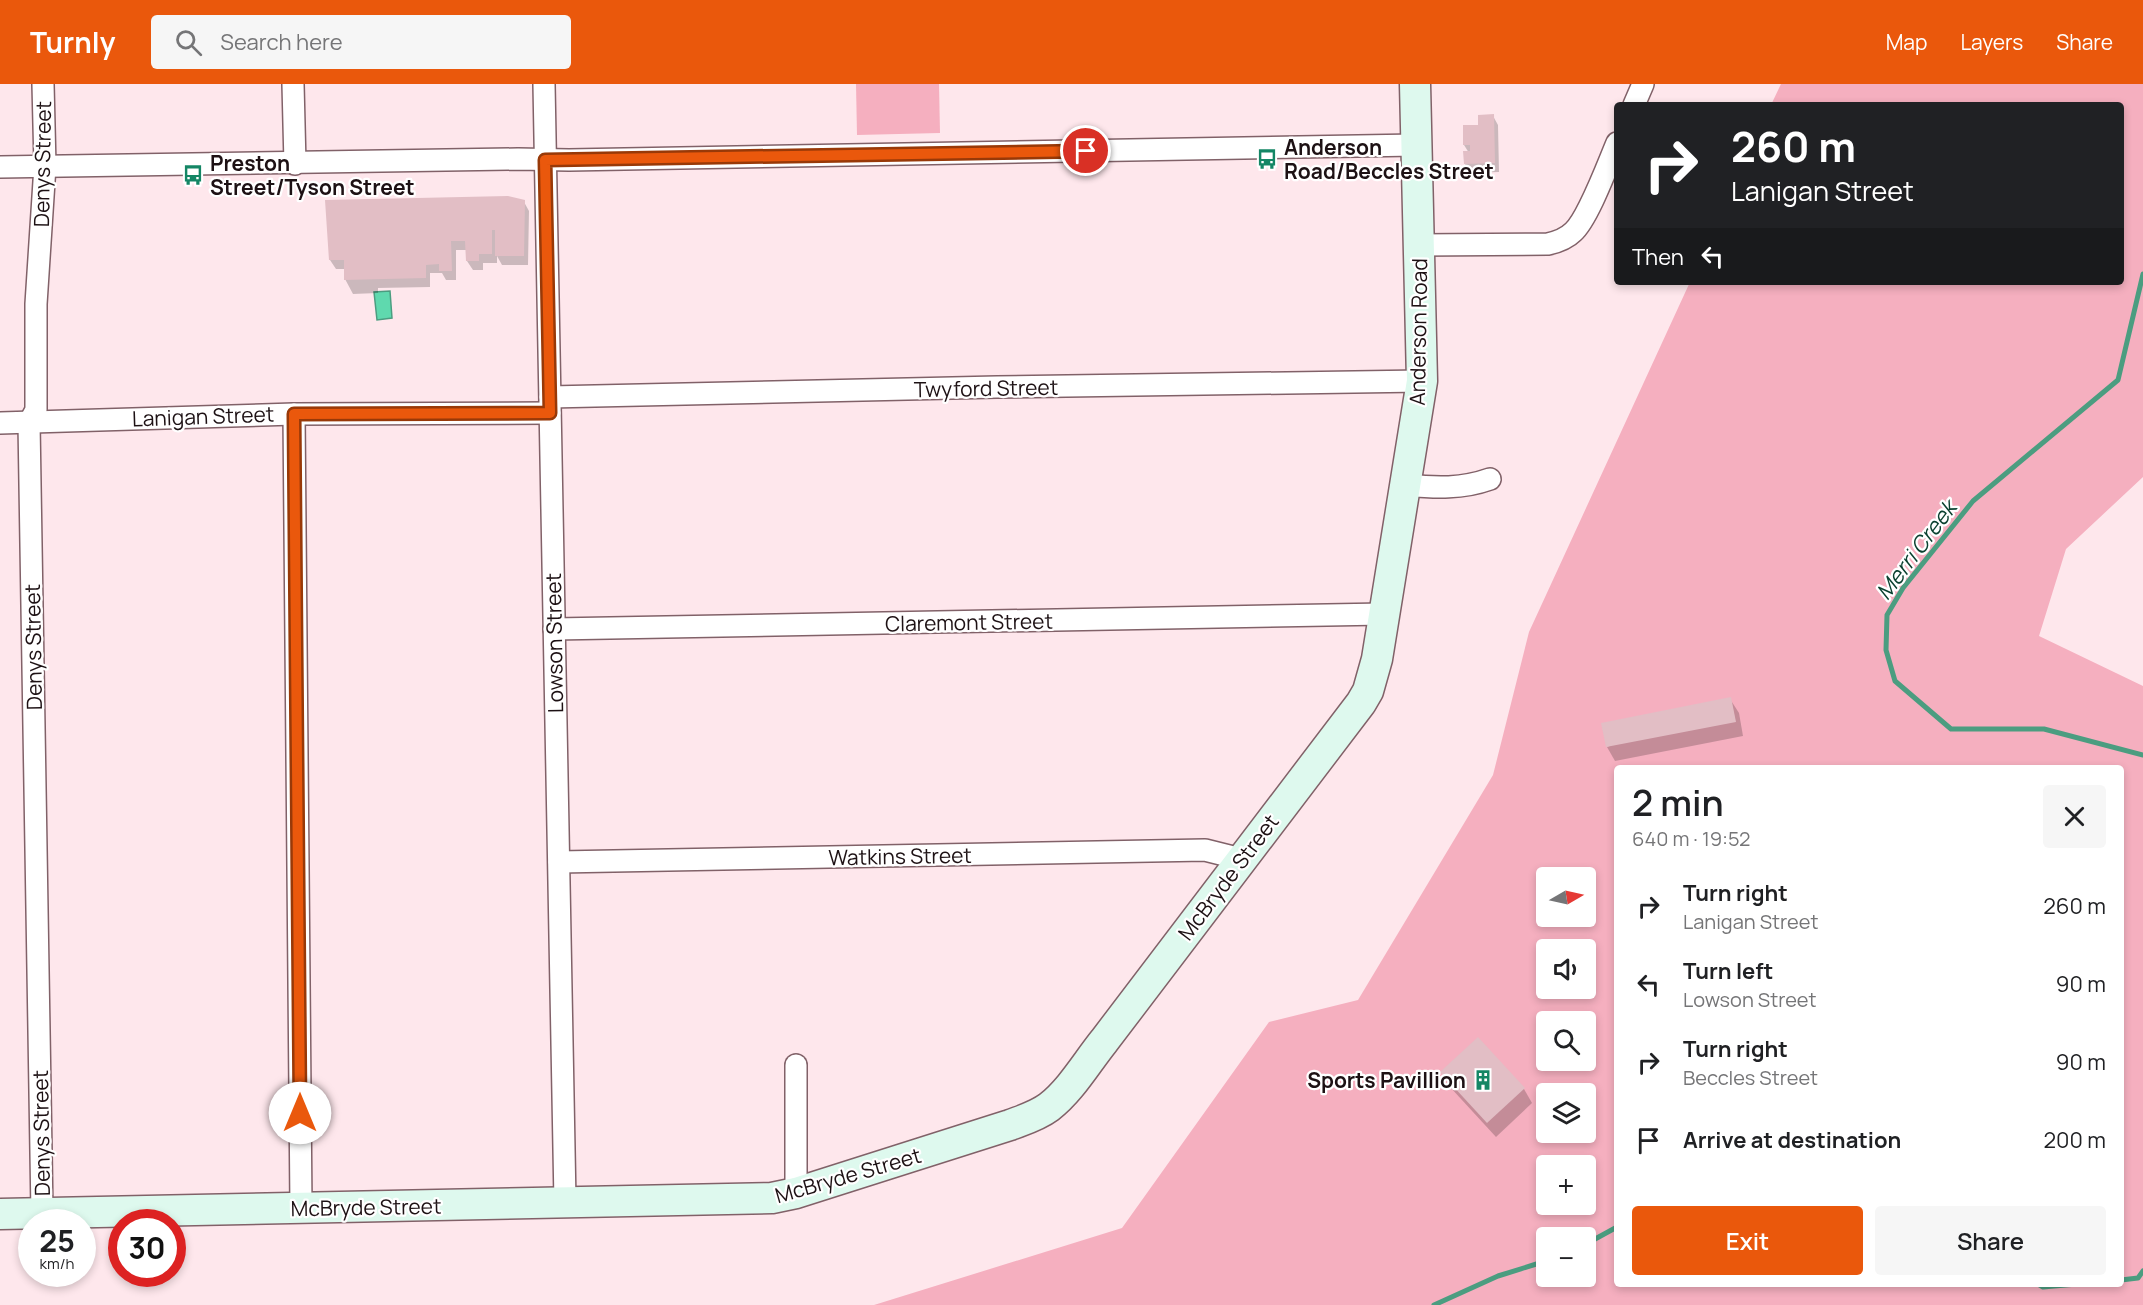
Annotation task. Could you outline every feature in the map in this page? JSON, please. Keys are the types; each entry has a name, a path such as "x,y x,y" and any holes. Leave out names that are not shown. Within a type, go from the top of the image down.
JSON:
{"street":[{"name":"Denys Street","path":"42,1209 29,423 36,410 36,304 45,166 43,84"},
{"path":"293,84 295,164"},
{"name":"Lowson Street","path":"544,84 565,1202"},
{"name":"Anderson Road","path":"1384,614 1422,381 1415,84"},
{"path":"1635,102 1643,84"},
{"path":"0,167 1416,146"},
{"path":"1419,245 1548,244 1566,237 1575,231 1583,219 1614,150"},
{"name":"Twyford Street","path":"550,405 1009,387 1422,381"},
{"name":"Lanigan Street","path":"0,423 550,405"},
{"path":"294,414 301,1208"},
{"path":"1406,485 1441,488 1464,486 1490,479"},
{"name":"Claremont Street","path":"554,630 1384,614"},
{"name":"McBryde Street","path":"96,1212 772,1198 796,1193 1036,1115 1050,1106 1064,1092 1361,703 1372,679 1384,614"},
{"name":"Watkins Street","path":"559,862 1205,850 1229,855 1240,861"},
{"path":"796,1065 796,1193"},
{"name":"McBryde Street","path":"0,1214 18,1214"}],"shaded area":[{"path":"856,84 939,84 940,133 857,135"},
{"path":"1781,84 2143,84 2143,477 2066,549 2039,636 2143,686 2143,1305 874,1305 1122,1228 1269,1022 1358,1000 1493,775 1529,632 1689,285 2124,285 2124,102 1772,102"},
{"path":"390,291 392,318 377,320 374,292"}],"building":[{"path":"1494,114 1495,163 1464,164 1463,151 1470,151 1470,145 1463,145 1463,125 1478,125 1478,115"},
{"path":"508,196 525,200 524,256 495,256 495,230 492,230 492,254 479,254 479,261 466,261 465,241 451,241 452,271 439,271 439,264 426,265 426,278 344,280 344,260 329,260 325,200"},
{"path":"1731,697 1736,722 1606,747 1601,723"},
{"name":"Sports Pavillion","path":"1478,1037 1525,1088 1487,1123 1440,1072"}],"waterway":[{"name":"Merri Creek","path":"2143,274 2118,380 1973,501 1903,588 1887,615 1886,650 1895,681 1951,729 2044,729 2143,755"},
{"name":"Merri Creek","path":"1596,1239 1614,1229"},
{"name":"Merri Creek","path":"1434,1305 1498,1276 1536,1264"},
{"name":"Merri Creek","path":"2124,1280 2138,1278 2143,1271"}],"place":[{"name":"Anderson Road/Beccles Street","path":"1267,159"},
{"name":"Preston Street/Tyson Street","path":"193,175"},
{"name":"Sports Pavillion","path":"1483,1080"}],"route":[{"path":"300,1113 294,414 550,413 545,160 1086,151"}]}
